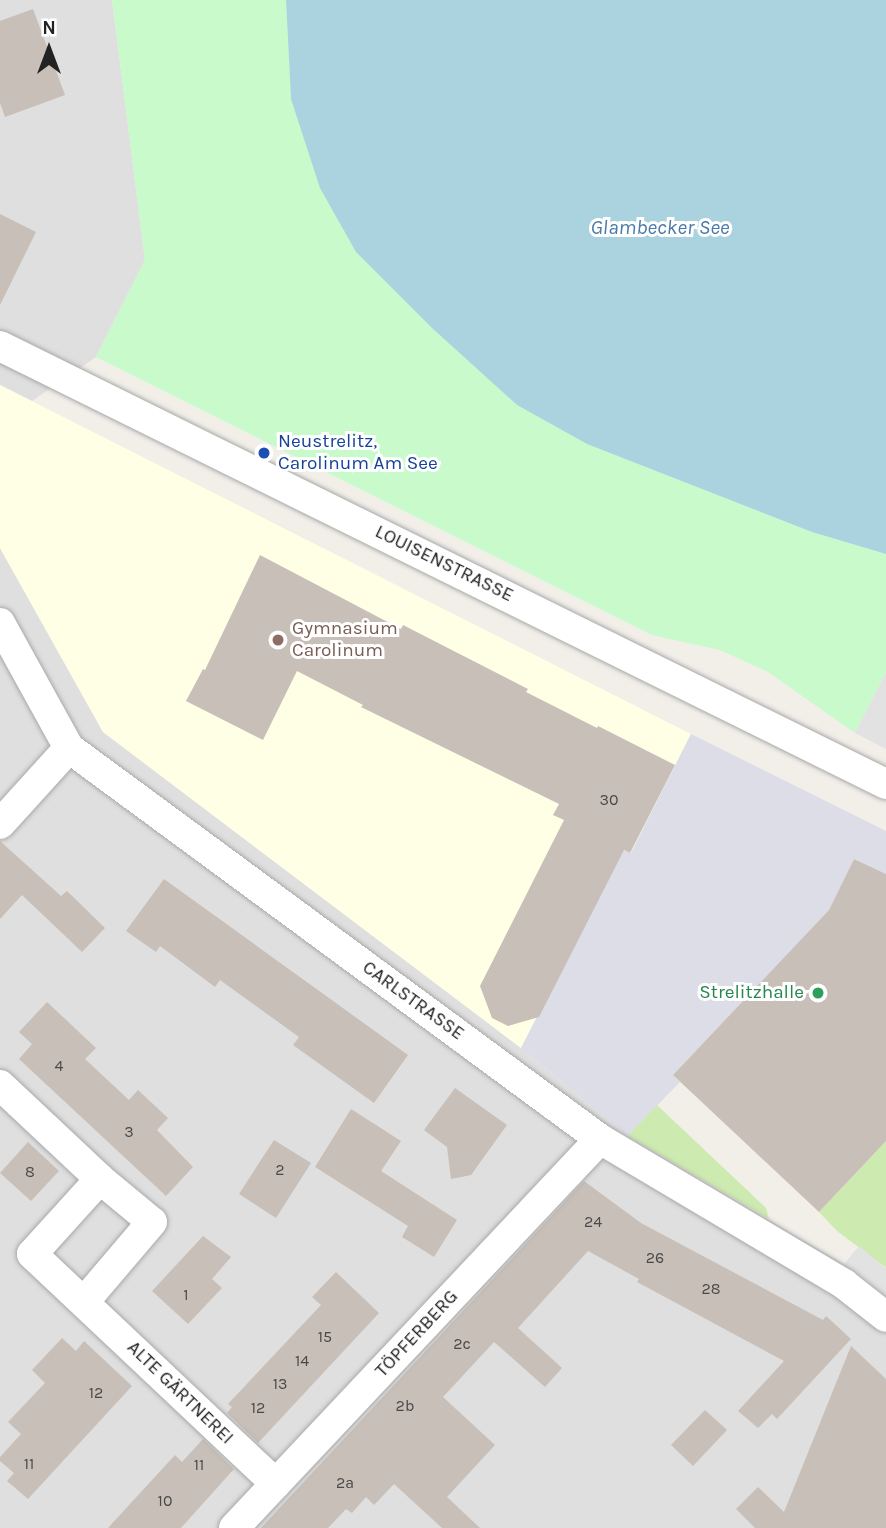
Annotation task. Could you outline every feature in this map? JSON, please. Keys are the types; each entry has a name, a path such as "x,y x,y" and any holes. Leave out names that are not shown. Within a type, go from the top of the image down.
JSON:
{"street":[{"name":"LOUISENSTRASSE","path":"0,346 886,784"},
{"name":"CARLSTRASSE","path":"0,623 69,748 600,1139 844,1284 886,1317"},
{"path":"0,824 69,748"},
{"path":"0,1085 100,1179 152,1222 84,1302"},
{"name":"TÖPFERBERG","path":"234,1528 600,1139"},
{"name":"ALTE GÄRTNEREI","path":"100,1179 32,1254 275,1484"}],"shaded area":[{"path":"0,0 112,0 145,260 96,357 32,401 0,385"},
{"name":"Gymnasium Carolinum","path":"0,385 691,734 630,853 623,850 521,1048 103,732 0,548"},
{"path":"0,548 103,732 521,1048 627,1136 844,1264 886,1268 886,1528 0,1528"},
{"path":"886,672 886,749 855,733"},
{"path":"691,734 886,831 886,874 854,859 829,910 673,1075 680,1082 627,1136 521,1048 622,850 631,853"},
{"path":"859,1246 886,1269 886,1301 844,1264"}],"green space":[{"path":"112,0 286,0 291,99 356,252 432,328 517,405 587,444 812,532 886,554 886,672 855,733 768,672 720,650 652,635 96,357 145,260"},
{"path":"657,1105 766,1208 769,1219 627,1136"},
{"path":"886,1141 886,1268 837,1231 819,1212"}],"water":[{"name":"Glambecker See","path":"286,0 886,0 886,554 812,532 587,444 517,405 432,328 356,252 320,188 291,99"}],"building":[{"path":"33,9 65,95 5,117 0,103 0,21"},
{"path":"0,214 36,232 0,305"},
{"path":"260,555 401,629 403,625 528,689 526,692 675,765 630,853 624,850 539,1017 508,1026 492,1018 480,986 564,820 553,815 559,804 361,707 363,705 297,671 263,740 186,701 203,669 205,670"},
{"path":"0,841 61,896 67,891 105,928 82,952 22,895 0,919"},
{"name":"Strelitzhalle","path":"854,859 886,874 886,1141 819,1212 673,1075 829,910"},
{"path":"164,879 408,1055 374,1103 293,1045 299,1037 220,980 215,987 160,946 156,952 126,931"},
{"path":"47,1002 96,1048 85,1059 129,1100 138,1090 168,1118 157,1130 193,1167 166,1196 19,1059 32,1044 19,1032"},
{"path":"455,1088 507,1125 471,1175 451,1179 447,1147 424,1130"},
{"path":"351,1109 401,1141 381,1171 457,1220 434,1257 402,1237 408,1226 315,1167"},
{"path":"274,1140 311,1163 276,1218 239,1194"},
{"path":"28,1142 59,1171 31,1201 0,1173"},
{"path":"584,1181 641,1223 823,1320 826,1316 851,1339 777,1419 772,1414 758,1428 738,1411 784,1361 637,1282 639,1279 588,1251 518,1328 562,1368 545,1387 494,1342 443,1397 495,1445 447,1497 480,1528 442,1528 394,1484 374,1505 366,1497 352,1513 346,1509 328,1528 261,1528"},
{"path":"203,1236 231,1257 212,1279 222,1288 188,1324 152,1291"},
{"path":"336,1272 379,1313 258,1443 227,1413 232,1407 228,1404 321,1305 312,1297"},
{"path":"62,1338 76,1351 84,1341 132,1386 28,1499 7,1481 14,1473 0,1461 0,1457 21,1434 8,1422 45,1383 32,1370"},
{"path":"851,1346 886,1379 886,1528 755,1528 736,1509 758,1487 784,1512"},
{"path":"705,1410 727,1430 693,1466 671,1445"},
{"path":"203,1439 234,1469 181,1528 108,1528 175,1455 182,1462"}],"place":[{"name":"Neustrelitz, Carolinum Am See","path":"264,453"},
{"name":"Gymnasium Carolinum","path":"278,640"},
{"name":"Strelitzhalle","path":"818,993"}]}
